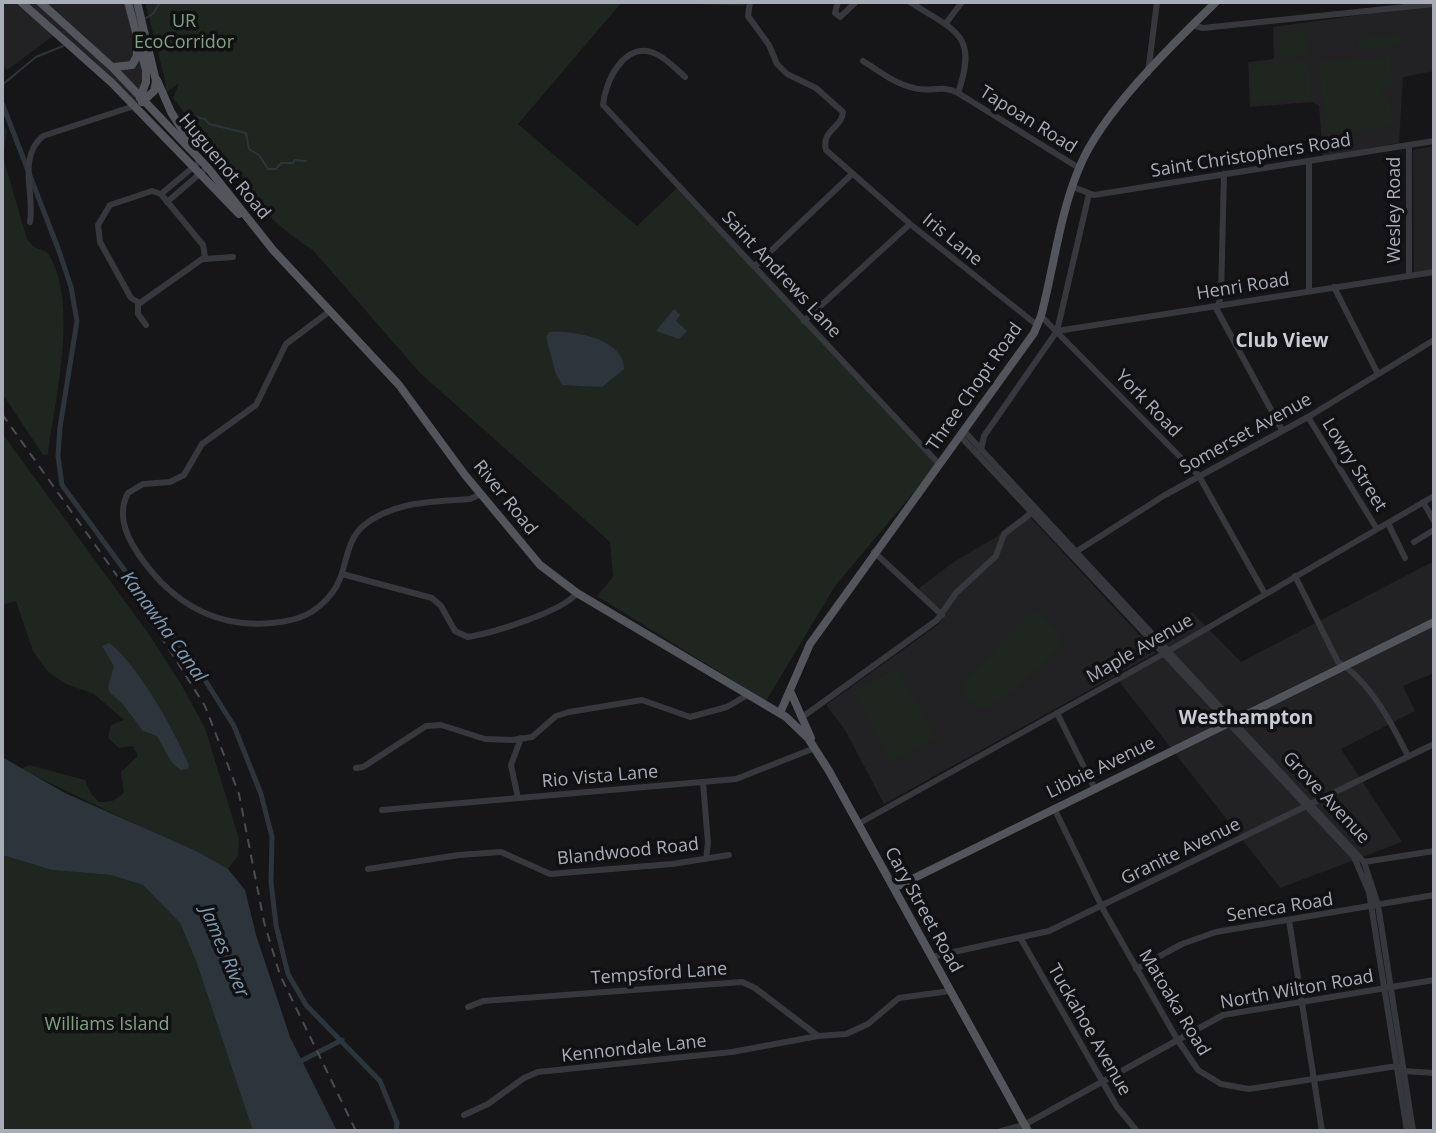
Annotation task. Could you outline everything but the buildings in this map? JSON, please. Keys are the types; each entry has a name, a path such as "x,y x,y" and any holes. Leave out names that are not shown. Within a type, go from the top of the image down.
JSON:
{"main road":[{"name":"Huguenot Road","path":"21,2 79,52 201,167"},
{"name":"Huguenot Road","path":"40,2 112,66 143,98 262,237"},
{"path":"128,2 146,76 143,98"},
{"path":"137,2 155,76 201,167"},
{"name":"Three Chopt Road","path":"780,713 791,690 795,672 810,644 1037,325 1079,168 1098,134 1147,75 1216,2"},
{"path":"112,66 128,67 136,59 132,18"},
{"path":"134,106 155,89 155,76"},
{"name":"River Road","path":"262,237 399,385 481,494 540,565 577,593 780,713"},
{"name":"Libbie Avenue","path":"894,888 1434,622"},
{"path":"791,690 815,747"},
{"name":"Cary Street Road","path":"780,713 815,747 1026,1128"}],"street":[{"name":"Iris Lane","path":"750,2 748,16 769,45 777,64 787,74 816,88 843,112 841,121 827,133 824,142 826,150 910,224 1037,325"},
{"path":"838,2 835,13 840,17 853,3"},
{"name":"Tapoan Road","path":"910,2 958,31 967,47 967,61 958,93 1079,168"},
{"path":"946,23 962,2"},
{"path":"1147,75 1157,2"},
{"path":"1192,25 1203,29 1432,4"},
{"name":"Saint Andrews Lane","path":"685,76 658,54 640,52 618,64 604,86 603,104 939,464"},
{"path":"863,61 901,84 917,90 949,88 958,93"},
{"path":"30,222 28,173 34,145 43,136 134,106"},
{"name":"Saint Christophers Road","path":"1089,194 1434,141"},
{"name":"Wesley Road","path":"1409,145 1409,276"},
{"path":"1309,161 1310,290"},
{"path":"161,194 201,167"},
{"path":"167,202 201,167"},
{"path":"755,266 852,174"},
{"path":"1224,174 1222,295 1217,305 1225,326 1282,430"},
{"path":"981,450 984,436 1057,331 1089,194 1073,187"},
{"path":"204,259 203,245 161,194 152,191 113,204 101,214 97,225 100,242 131,298 138,302 145,302 204,259 233,257"},
{"path":"804,321 910,224"},
{"name":"Henri Road","path":"1057,331 1433,273"},
{"path":"1334,287 1378,374"},
{"path":"138,302 138,314 146,325"},
{"path":"330,311 286,344 256,405 202,444 184,475 170,482 143,484 128,493 122,509 131,542 166,587 197,610 224,621 255,624 305,616 330,596 342,575 352,540 374,519 408,505 470,499 481,494"},
{"name":"York Road","path":"1041,316 1199,476 1265,594"},
{"name":"Somerset Avenue","path":"1075,553 1199,476 1308,416 1434,340"},
{"name":"Lowry Street","path":"1308,416 1377,529"},
{"name":"Grove Avenue","path":"962,434 981,450 1035,510"},
{"name":"Grove Avenue","path":"962,434 1364,862 1375,906 1413,1131"},
{"name":"Maple Avenue","path":"858,824 1165,652 1434,496"},
{"path":"1423,502 1434,521"},
{"path":"801,718 942,615 955,593 996,556 1004,534 1035,510"},
{"path":"1388,523 1405,558"},
{"path":"1414,542 1434,530"},
{"path":"874,552 942,615"},
{"path":"342,575 432,598 441,606 455,631 468,637 552,609 568,602 577,593"},
{"path":"1295,576 1338,662 1386,717 1408,757"},
{"path":"356,768 363,767 426,726 440,725 485,739 532,737 556,716 569,712 642,700 690,717 727,707 749,694"},
{"path":"1057,713 1095,789"},
{"path":"518,798 511,765 521,738"},
{"name":"Granite Avenue","path":"931,957 1049,931 1434,744"},
{"name":"Rio Vista Lane","path":"382,810 736,779 815,747"},
{"path":"703,782 708,843 706,859"},
{"name":"Grove Avenue","path":"1310,805 1354,857 1375,906"},
{"name":"Matoaka Road","path":"1054,808 1102,906 1191,1063 1221,1084 1249,1089 1401,1069 1434,1073"},
{"path":"1364,862 1434,851"},
{"name":"Blandwood Road","path":"368,869 459,855 501,852 550,874 729,855"},
{"name":"Seneca Road","path":"1136,968 1182,944 1209,935 1434,895"},
{"path":"1289,920 1322,1131"},
{"name":"Tuckahoe Avenue","path":"1021,939 1116,1107 1137,1131"},
{"name":"North Wilton Road","path":"1001,1131 1026,1128 1100,1080 1223,1015 1434,980"},
{"name":"Tempsford Lane","path":"468,1007 483,1001 734,981 755,988 818,1036"},
{"path":"818,1036 846,1034 868,1024 899,998 950,991"},
{"name":"Kennondale Lane","path":"464,1115 488,1104 524,1078 538,1072 723,1054 818,1036"},
{"name":"Grove Avenue","path":"1401,1069 1408,1131"}],"shaded area":[{"path":"2,2 128,2 143,56 145,101 134,106 57,33 7,70 2,64"},
{"path":"1434,5 1434,71 1403,77 1399,143 1323,156 1319,106 1313,102 1250,107 1248,62 1274,59 1273,27"},
{"path":"1434,146 1434,270 1414,272 1413,150"},
{"path":"1030,517 1156,653 884,804 845,730 826,705 939,624 945,614 918,589 952,563"},
{"path":"1434,561 1434,673 1403,686 1415,711 1341,749 1402,842 1280,888 1118,680 1159,653 1147,641 1192,612 1241,662"}],"green space":[{"name":"UR EcoCorridor","path":"145,2 622,2 518,124 637,226 677,188 937,465 835,586 766,701 597,596 613,577 610,542 419,372 313,250 273,220 237,181 173,98 179,83 166,93"},
{"path":"650,2 747,2 744,6"},
{"path":"1307,30 1309,56 1280,58 1278,32"},
{"path":"1407,33 1395,47 1359,50 1357,39"},
{"path":"1390,56 1393,88 1381,89 1390,104 1395,126 1333,133 1327,131 1318,62"},
{"path":"1309,61 1312,99 1253,103 1251,65"},
{"path":"2,122 7,131 3,157 27,239 34,247 47,252 57,272 62,296 64,323 59,379 48,454 43,455 2,393"},
{"path":"2,433 148,633 205,728 239,839 238,856 228,869 21,769 29,765 85,780 91,794 99,802 107,802 124,792 121,772 138,756 133,746 119,748 108,738 111,725 124,720 94,694 66,684 48,672 33,651 16,601 2,605"},
{"path":"1031,613 1041,614 1061,636 1063,643 1001,699 983,710 976,708 962,693 963,683"},
{"path":"897,668 936,738 891,762 853,692"},
{"name":"Williams Island","path":"2,855 52,870 111,875 143,885 180,923 196,961 253,1131 2,1131"}],"water":[{"path":"674,309 680,315 676,321 687,331 679,339 656,331"},
{"path":"549,332 583,335 606,343 622,358 624,369 602,387 562,385 556,374 546,337"},
{"path":"109,643 131,666 155,700 183,751 188,769 181,770 172,763 157,736 143,731 122,703 110,693 108,688 114,666 102,646"},
{"name":"James River","path":"2,757 65,793 196,851 228,869 245,890 256,935 290,1037 337,1131 253,1131 196,961 180,923 143,885 111,875 52,870 2,855"}],"waterway":[{"path":"146,18 153,14 160,2"},
{"path":"2,85 36,57 63,46"},
{"name":"Kanawha Canal","path":"2,103 59,251 71,287 77,321 60,427 58,456 62,485 203,677 234,726 261,794 272,837 271,882 276,925 288,974 306,1005 380,1081 397,1123 396,1131"},
{"path":"191,116 205,119 209,124 246,133 249,149 259,155 268,169 276,169 281,163 293,163 295,160 306,161"},
{"path":"297,1063 342,1040"}],"railway":[{"path":"2,414 167,646 205,706 239,794 264,922 280,975 356,1131"}],"district":[{"name":"Club View","path":"1282,342"},
{"name":"Westhampton","path":"1246,719"}]}
